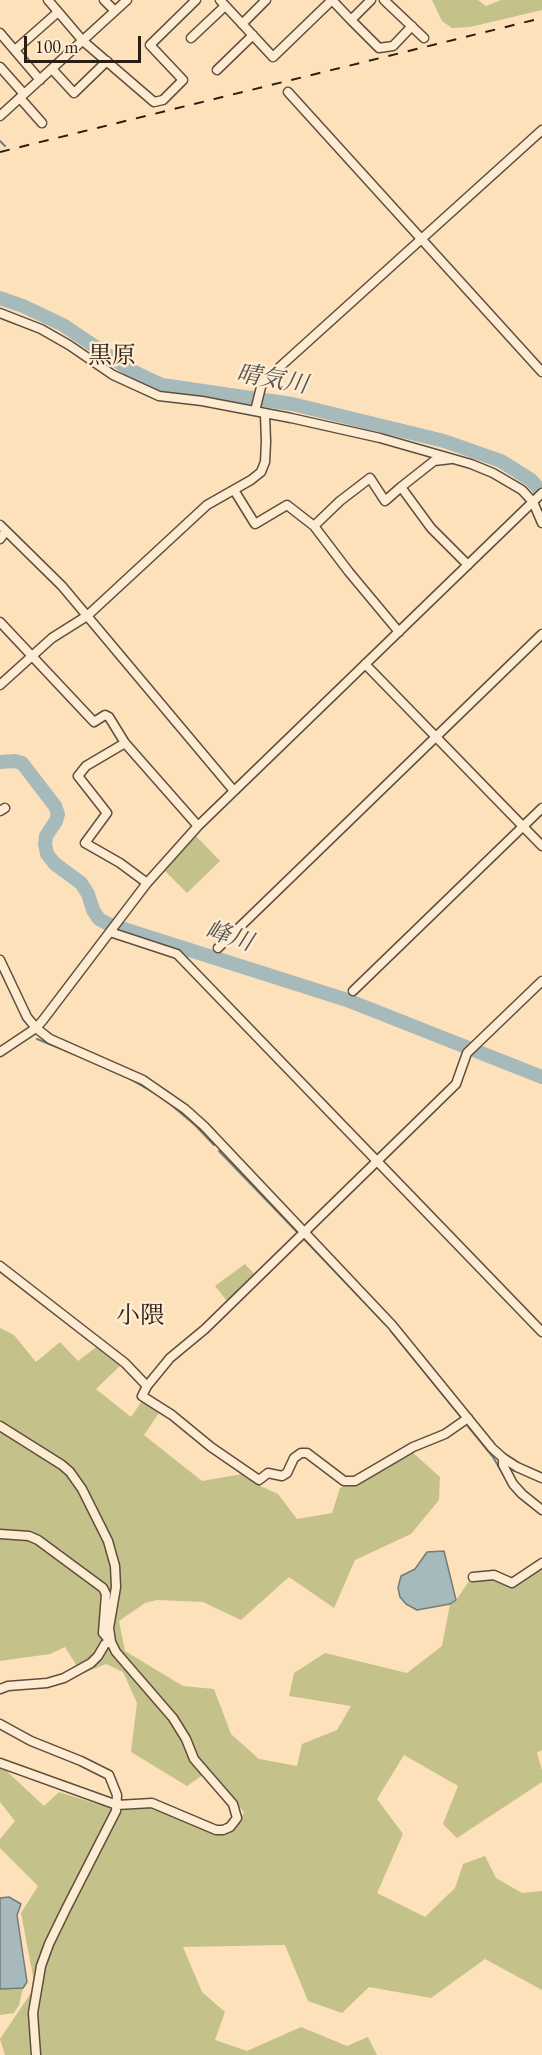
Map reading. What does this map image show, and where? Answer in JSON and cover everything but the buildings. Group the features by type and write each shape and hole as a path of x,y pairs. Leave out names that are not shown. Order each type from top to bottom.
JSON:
{"street":[{"path":"48,0 83,40 154,102 163,99 183,80 150,45 196,0"},
{"path":"104,0 115,11"},
{"path":"0,116 127,0"},
{"path":"242,24 266,0"},
{"path":"191,38 222,3 273,57 332,0 379,48 393,46 412,26"},
{"path":"351,20 371,0"},
{"path":"384,0 424,38"},
{"path":"15,50 58,12"},
{"path":"0,33 40,80"},
{"path":"217,70 253,35"},
{"path":"52,69 74,93 107,61"},
{"path":"0,67 42,123"},
{"path":"288,92 542,372"},
{"path":"256,410 260,387 542,130"},
{"path":"0,313 41,329 113,375 159,396 256,410 265,414 380,438 454,459 493,473 522,490 533,502 542,523"},
{"path":"0,685 52,638 87,616 207,506 261,472 265,462 265,414"},
{"path":"314,526 340,501 370,478 385,501 434,461 454,459"},
{"path":"401,488 431,528 468,565"},
{"path":"234,490 255,524 287,506 314,526 399,632"},
{"path":"0,1052 36,1028 147,883 198,826 542,493"},
{"path":"0,539 3,528 62,586 234,791"},
{"path":"0,622 94,722 105,715 109,717 125,743 198,826"},
{"path":"218,948 542,634"},
{"path":"366,664 542,846"},
{"path":"125,743 86,766 78,776 107,813 85,843 120,862 147,883"},
{"path":"353,991 542,808"},
{"path":"110,932 177,954 542,1332"},
{"path":"0,960 27,1017 36,1028 50,1039 143,1080 185,1108 392,1325 503,1458 542,1478"},
{"path":"468,1418 445,1434 413,1447 355,1481 344,1481 307,1453 301,1453 294,1458 287,1473 282,1476 268,1473 260,1480 211,1447 172,1415 142,1396 147,1386 170,1358 205,1329 456,1083 467,1053 542,981"},
{"path":"0,1266 125,1363 147,1386"},
{"path":"0,1426 62,1465 76,1480 87,1498 108,1541 115,1566 116,1587 109,1628 111,1642"},
{"path":"503,1458 503,1465 513,1484 542,1510"},
{"path":"0,1534 29,1536 38,1540 103,1588 106,1594 103,1633 116,1652 173,1718 198,1765 233,1804 237,1818 230,1827 216,1830 152,1803 117,1805 0,1763"},
{"path":"473,1577 494,1575 512,1583 542,1563"},
{"path":"0,1689 8,1686 47,1683 64,1678 91,1663 105,1644 111,1642"},
{"path":"0,1724 31,1741 109,1775 117,1795 116,1811 49,1944 41,1966 33,2013 36,2055"}],"shaded area":[{"path":"432,0 478,0 486,6 501,0 542,0 542,10 470,27 452,28 442,21"},
{"path":"195,835 220,861 187,893 165,871"},
{"path":"245,1264 258,1278 231,1306 215,1286"},
{"path":"0,1328 14,1335 36,1362 60,1342 78,1361 99,1345 122,1364 96,1389 131,1417 142,1401 161,1410 144,1435 202,1481 242,1474 258,1485 278,1494 297,1519 332,1513 340,1488 372,1475 412,1452 440,1477 439,1500 411,1534 355,1560 334,1608 289,1577 241,1620 203,1602 157,1600 145,1603 119,1621 125,1651 183,1686 214,1689 231,1734 259,1759 297,1766 302,1744 337,1730 351,1706 289,1696 294,1673 325,1653 407,1673 442,1646 450,1604 456,1600 474,1574 516,1583 542,1567 542,1750 537,1753 542,1770 542,1782 457,1838 443,1824 458,1786 404,1755 377,1799 403,1834 377,1893 425,1917 455,1888 463,1864 485,1856 496,1878 522,1893 542,1891 542,1990 485,1959 431,1998 369,1987 342,2013 308,2001 285,1945 183,1947 202,1992 225,2012 215,2040 247,2051 301,2027 347,2046 368,2037 377,2055 5,2055 0,2039 35,1987 21,1913 38,1886 0,1848 0,1839 15,1821 0,1802 0,1765 44,1806 59,1792 113,1809 149,1807 219,1835 236,1828 244,1812 207,1772 187,1786 131,1752 137,1703 123,1672 106,1664 82,1674 65,1647 50,1654 0,1661"},
{"path":"444,1551 456,1600 450,1604 417,1610 406,1604 400,1597 398,1588 401,1576 415,1569 427,1552"},
{"path":"9,1897 21,1904 17,1915 27,1982 23,1988 0,1989 0,1898"},
{"path":"23,1988 19,2005 14,2013 0,2015 0,1989"}],"waterway":[{"path":"0,141 5,146"},
{"name":"晴気川","path":"0,298 63,325 130,370 162,385 292,404 444,441 501,461 531,480 542,492"},
{"name":"峰川","path":"0,762 22,763 55,806 58,814 46,836 47,854 55,864 81,883 99,919 108,924 347,1000 542,1077"},
{"path":"37,1039 81,1057"},
{"path":"125,1076 163,1098 195,1125 214,1145"},
{"path":"219,1151 298,1233"},
{"path":"303,1238 386,1325"},
{"path":"391,1331 461,1417"},
{"path":"467,1425 493,1457 504,1476"},
{"path":"510,1486 529,1505"}],"railway":[{"path":"0,152 542,18"}],"district":[{"name":"黒原","path":"112,356"},
{"name":"小隈","path":"140,1316"}]}
